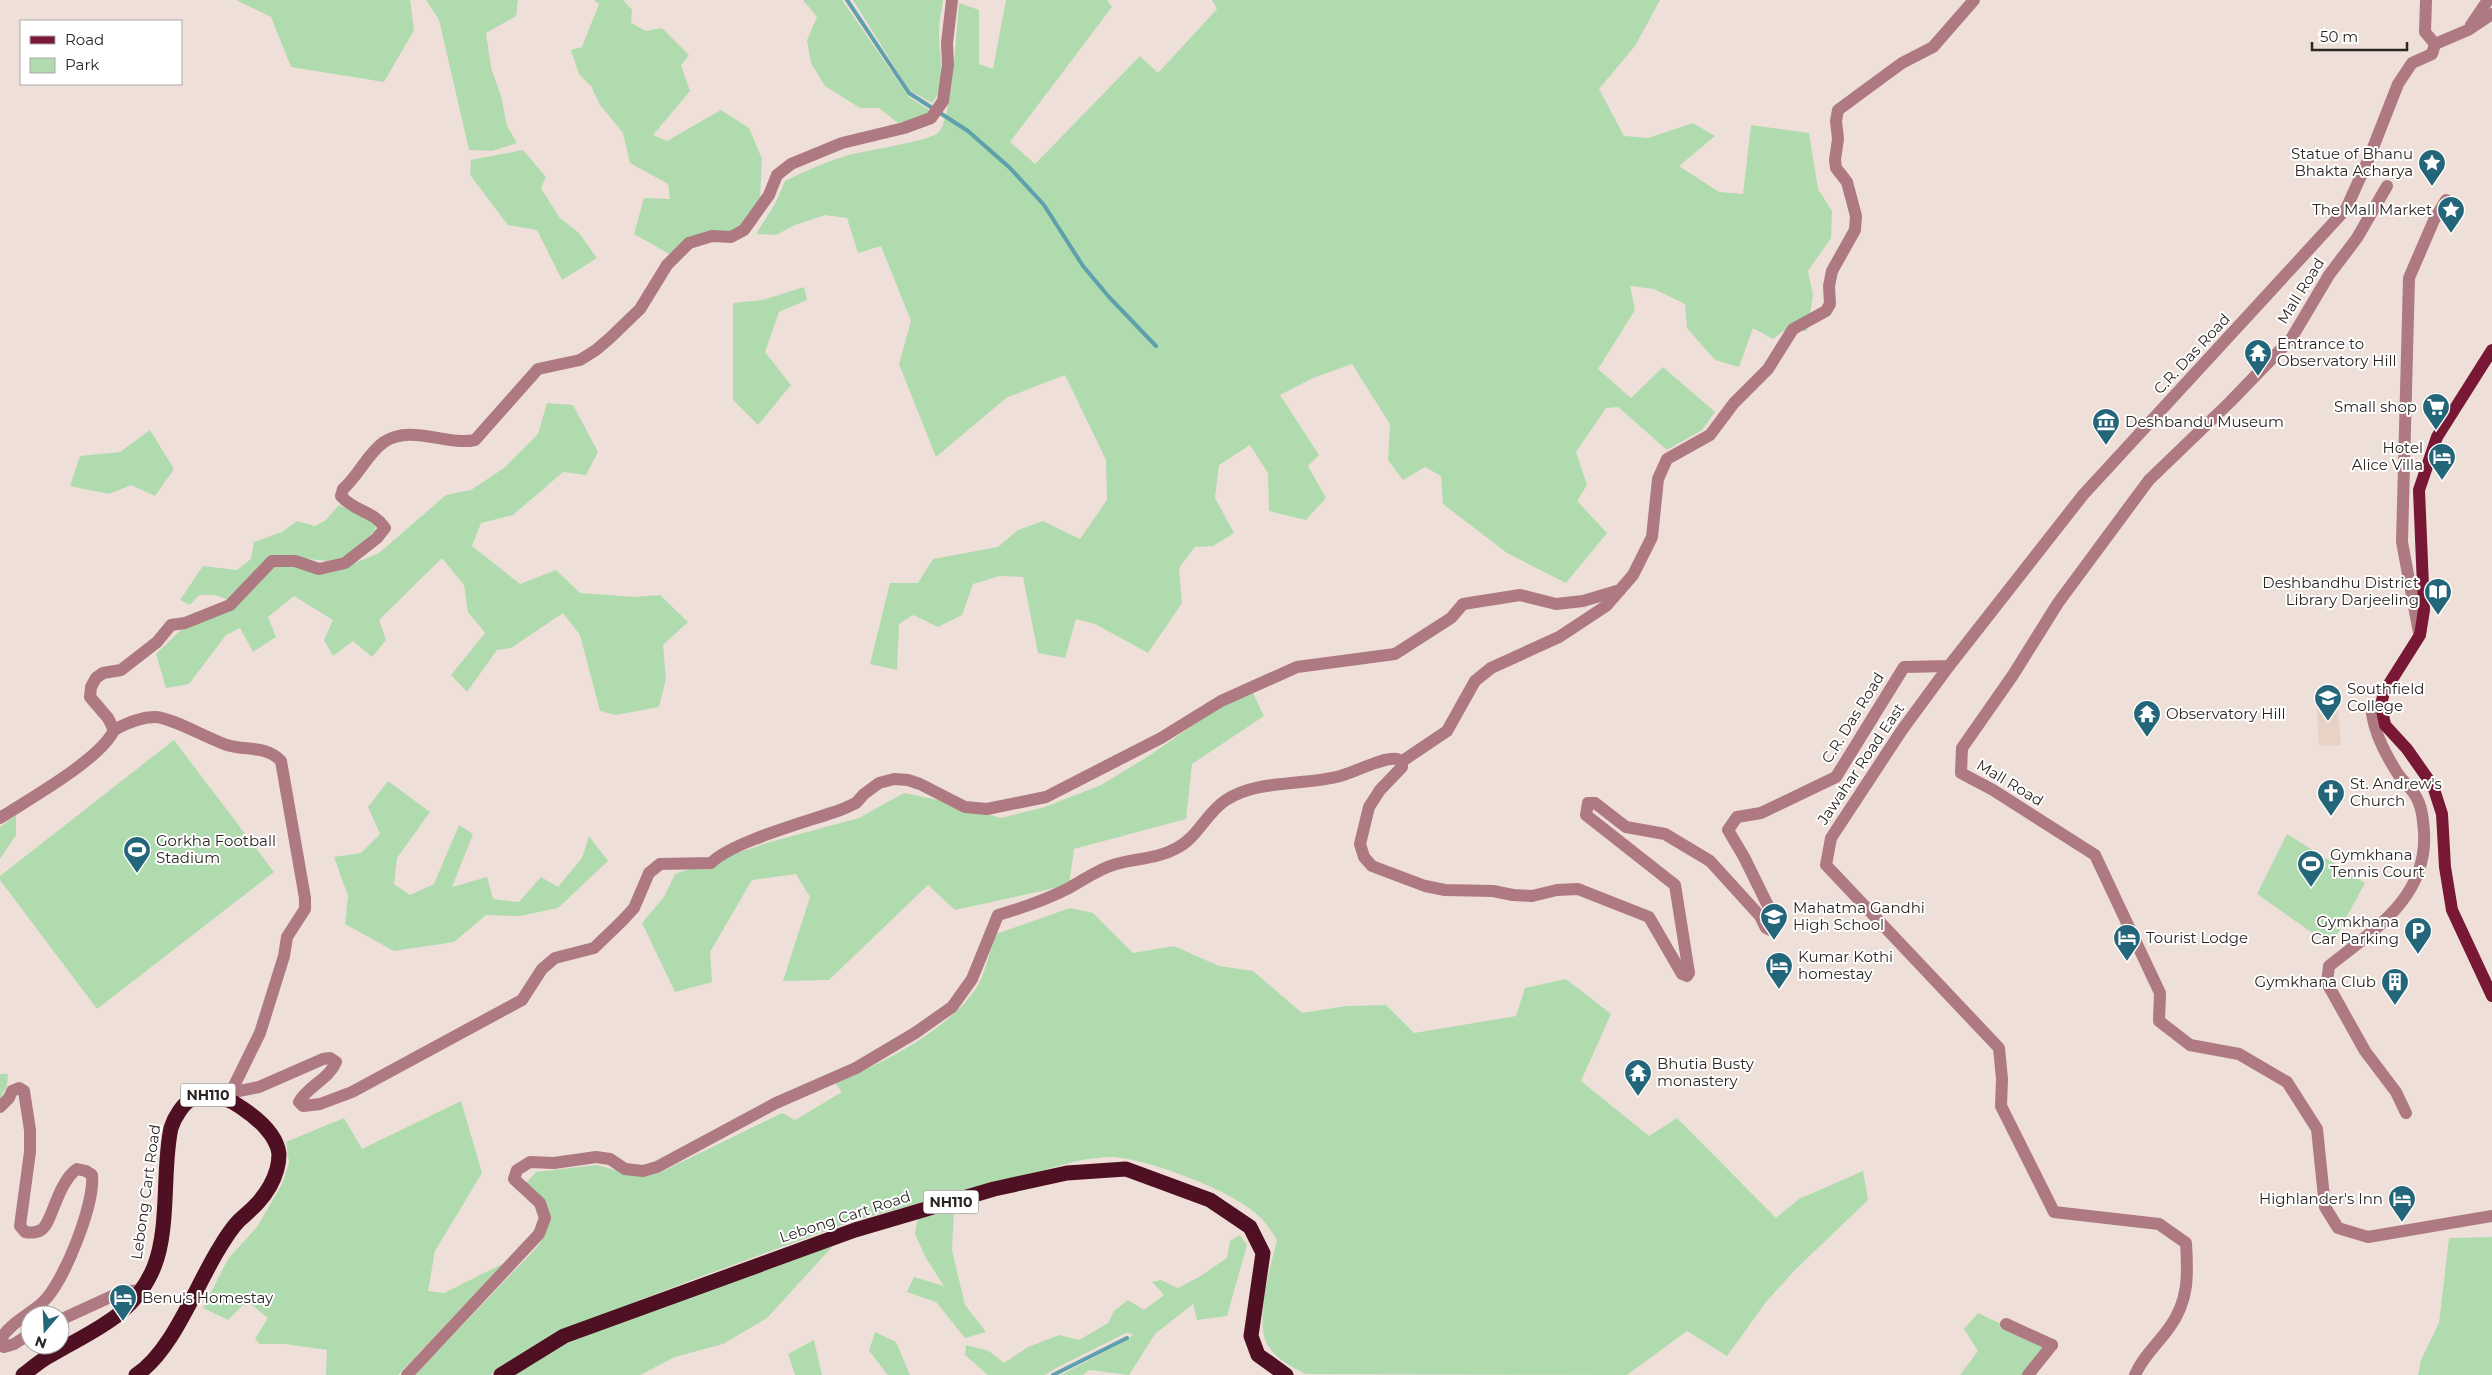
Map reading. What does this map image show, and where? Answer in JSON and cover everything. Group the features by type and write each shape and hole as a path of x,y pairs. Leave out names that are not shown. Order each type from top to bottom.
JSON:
{"highway":[{"name":"Lebong Cart Road","path":"24,1375 50,1355 100,1328 132,1303 142,1290 155,1266 162,1228 171,1127 179,1111 192,1098 225,1094"},
{"name":"NH110","path":"136,1375 162,1349 220,1247 242,1218 254,1209 270,1185 277,1169 279,1152 271,1135 259,1120 225,1094"},
{"name":"Lebong Cart Road","path":"501,1375 564,1336 855,1230 994,1189 1067,1173 1126,1169 1210,1200 1250,1227 1263,1253 1251,1336 1258,1355 1286,1375"}],"main road":[{"path":"2492,350 2436,438 2419,490 2424,610 2420,635 2384,692 2381,705 2385,725 2407,750 2433,786 2442,814 2444,867 2452,910 2492,996"}],"street":[{"path":"114,730 108,718 90,697 91,687 96,678 103,673 121,670 157,642 171,625 185,622 230,605 272,562 295,561 319,569 345,563 377,538 385,528 378,518 348,504 341,496 344,489 384,443 400,434 464,442 476,440 538,369 580,360 610,338 640,309 667,265 689,243 712,236 731,237 744,230 769,196 776,175 792,164 842,143 904,128 931,118 943,101 948,65 947,43 952,0"},
{"path":"407,1375 539,1234 545,1218 540,1203 514,1179 517,1170 530,1162 554,1163 596,1157 610,1159 625,1169 643,1172 776,1103 856,1068 952,1008 972,979 998,915 1023,908 1059,893 1094,873 1116,864 1152,858 1178,848 1193,836 1223,802 1239,792 1266,786 1338,777 1390,758 1401,762 1447,731 1475,681 1491,668 1558,637 1606,606 1633,575 1652,537 1658,479 1667,459 1710,435 1734,403 1768,369 1794,329 1826,311 1830,304 1829,286 1832,271 1854,230 1856,216 1847,182 1836,168 1834,160 1838,139 1836,121 1838,110 1902,63 1933,46 1974,0"},
{"path":"2426,0 2425,32 2435,44 2468,30 2492,14"},
{"path":"2468,30 2488,0"},
{"name":"C.R. Das Road","path":"1401,762 1402,768 1380,790 1369,807 1360,844 1364,857 1372,866 1425,886 1446,890 1493,890 1513,895 1532,896 1556,890 1578,889 1649,917 1682,974 1687,976 1689,972 1675,885 1586,815 1588,804 1595,803 1626,827 1665,834 1710,861 1760,916 1766,928 1770,930 1775,925 1774,920 1744,857 1728,830 1737,817 1761,813 1836,777 1904,667 1948,666 2083,495 2346,209 2369,158 2398,84 2412,63 2432,54 2435,44"},
{"name":"Mall Road","path":"2386,186 2357,238 2329,275 2291,338 2230,402 2149,480 2058,603 2013,675 1962,748 1961,773 1993,790 2095,855 2160,993 2159,1021 2190,1045 2239,1054 2287,1082 2317,1129 2325,1207 2338,1228 2368,1237 2492,1216"},
{"path":"2420,635 2402,542 2409,278 2434,220 2446,200"},
{"path":"225,1094 259,1087 323,1059 330,1058 336,1062 333,1069 303,1096 300,1102 303,1106 320,1104 352,1092 522,1000 542,969 555,958 594,948 634,908 649,874 660,864 711,863 720,854 753,840 856,803 864,794 879,783 894,779 908,780 964,807 987,809 1046,797 1161,738 1221,701 1297,667 1395,654 1451,618 1463,604 1520,595 1556,604 1583,601 1620,590"},
{"name":"Jawahar Road East","path":"1948,666 1902,730 1830,838 1826,865 1998,1048 2002,1078 2001,1106 2054,1212 2159,1224 2186,1243 2186,1295 2170,1327 2140,1362 2135,1375"},
{"path":"2381,705 2376,707 2372,714 2374,725 2398,773 2415,796 2422,813 2424,844 2417,878 2402,900 2376,931 2329,966 2327,983 2366,1051 2396,1092 2406,1113"},
{"path":"0,818 85,760 103,746 114,730 155,717 171,721 197,734 233,747 261,749 274,753 281,761 305,898 304,909 287,937 284,956 260,1033 225,1094"},
{"path":"0,1107 9,1098 12,1091 19,1088 24,1091 30,1130 20,1226 25,1232 34,1233 42,1230 46,1225 54,1202 70,1174 78,1169 86,1171 92,1176 93,1184 86,1216 78,1240 54,1288 44,1302 4,1332 0,1343 4,1347 20,1340"},
{"path":"70,1315 121,1292 142,1290"},
{"path":"2006,1324 2052,1345"},
{"path":"2028,1375 2052,1345"},
{"path":"2038,1375 2052,1345"}],"shaded area":[{"name":"Southfield College","path":"2337,699 2341,745 2319,746 2316,700"}],"green space":[{"path":"236,0 410,0 414,30 384,82 291,67 271,17"},
{"path":"426,0 518,0 516,16 486,33 491,68 501,96 507,126 517,143 492,151 469,150 439,20"},
{"path":"594,0 623,0 632,10 631,23 646,31 662,28 689,55 681,65 690,91 653,135 667,141 721,110 749,128 762,159 760,200 738,230 673,256 634,234 644,198 670,199 668,184 630,163 623,133 600,105 591,86 579,74 571,50 582,47 599,4"},
{"path":"803,0 842,0 909,97 929,110 925,117 898,123 879,108 860,108 825,86 811,63 807,40 817,17"},
{"path":"853,0 943,0 939,23 941,78 937,95 932,103 909,90"},
{"path":"1006,0 1107,0 1112,7 1010,142 1035,164 1140,56 1158,73 1217,9 1212,0 1660,0 1635,46 1599,89 1624,136 1648,138 1693,123 1715,136 1679,166 1719,192 1743,194 1751,125 1809,133 1818,189 1832,211 1831,238 1808,271 1813,295 1807,331 1783,331 1773,339 1753,328 1739,367 1715,360 1687,328 1685,304 1654,289 1630,286 1635,310 1598,369 1631,398 1663,367 1715,412 1702,430 1667,450 1618,407 1606,408 1576,452 1587,485 1577,501 1607,533 1566,583 1507,553 1443,504 1441,476 1425,467 1403,480 1388,460 1390,424 1352,364 1313,378 1280,395 1319,455 1308,466 1326,498 1306,520 1269,511 1268,473 1250,445 1219,465 1215,498 1234,533 1213,546 1195,547 1179,568 1182,603 1148,653 1095,624 1076,619 1065,658 1038,653 1023,577 1000,576 973,584 962,615 938,627 913,615 899,624 897,670 870,664 890,583 918,583 933,559 998,547 1018,530 1043,521 1080,539 1107,500 1106,460 1065,375 1006,398 936,457 899,364 911,321 881,246 858,253 847,218 825,215 795,225 776,235 756,234 775,204 785,181 841,157 922,140 938,133 943,125 950,93 959,3 979,10 979,64 993,69"},
{"path":"523,150 546,177 541,188 559,217 579,233 597,258 562,280 537,230 508,225 470,175 471,160"},
{"path":"804,287 807,300 779,312 765,352 791,385 758,425 733,400 733,303 763,300"},
{"path":"547,403 573,405 598,452 586,475 563,472 513,515 481,523 472,546 520,584 556,570 580,593 634,597 660,595 688,622 663,645 666,679 659,707 616,715 600,711 580,635 563,613 511,648 497,650 467,692 451,675 485,633 468,612 464,585 442,558 379,620 386,640 372,657 353,641 333,656 324,640 333,620 294,596 268,617 276,637 253,652 240,628 226,635 189,684 166,688 156,654 183,628 213,615 274,565 350,565 379,553 446,495 471,490 504,468 538,434"},
{"path":"150,430 174,469 155,496 131,485 109,494 70,486 80,456 120,452"},
{"path":"339,505 376,523 375,531 345,557 327,561 290,557 267,559 228,600 215,595 199,595 190,605 180,600 203,566 237,570 251,559 254,542 282,532 297,521 315,526 326,520"},
{"path":"1252,691 1264,716 1192,764 1186,819 1074,849 1069,885 955,910 928,885 829,980 783,981 810,897 796,874 752,880 710,952 712,982 675,992 642,923 664,897 675,874 770,842 859,818 904,793 943,801 1001,818 1045,807 1101,785 1147,757 1224,704"},
{"name":"Gorkha Football Stadium","path":"174,740 274,872 97,1009 0,880 0,876"},
{"path":"388,781 430,812 397,858 394,884 410,895 434,884 459,825 473,834 452,887 487,877 493,899 519,902 541,877 558,887 582,858 589,836 608,861 558,908 520,916 486,915 454,942 394,951 345,924 348,896 334,857 361,853 380,834 368,807"},
{"path":"16,815 16,835 0,859 0,827"},
{"name":"Gymkhana Tennis Court","path":"2287,834 2365,883 2331,946 2257,894"},
{"path":"1070,908 1093,913 1133,953 1174,946 1219,966 1253,971 1302,1013 1347,1006 1386,1005 1414,1033 1516,1016 1525,988 1566,979 1611,1014 1581,1081 1649,1136 1677,1118 1776,1218 1799,1199 1863,1171 1868,1200 1795,1270 1766,1302 1727,1356 1687,1331 1627,1375 1306,1374 1277,1356 1269,1347 1265,1337 1263,1310 1277,1240 1263,1220 1232,1197 1212,1187 1168,1170 1128,1159 1112,1157 1081,1160 853,1221 689,1281 558,1332 490,1375 415,1375 538,1246 544,1236 548,1227 549,1212 542,1197 526,1183 536,1172 596,1165 642,1177 659,1173 782,1113 795,1120 842,1092 834,1082 893,1056 914,1044 952,1016 967,1001 978,985 996,934"},
{"path":"0,1074 8,1074 7,1086 0,1099"},
{"path":"461,1101 482,1173 435,1251 428,1291 444,1293 504,1263 398,1375 326,1375 327,1350 284,1344 260,1344 255,1339 268,1318 247,1301 228,1320 203,1308 228,1259 257,1227 282,1184 289,1163 286,1142 344,1118 362,1149"},
{"path":"954,1211 952,1250 965,1305 986,1332 965,1338 936,1302 907,1292 914,1277 944,1286 926,1258 915,1234 918,1218"},
{"path":"1240,1235 1247,1245 1227,1316 1197,1320 1193,1304 1155,1334 1129,1375 1089,1370 1083,1375 1061,1375 1129,1339 1133,1334 1126,1333 1045,1375 988,1375 965,1355 966,1345 989,1351 1004,1363 1028,1347 1059,1335 1079,1340 1108,1323 1114,1311 1128,1300 1144,1310 1164,1295 1152,1282 1161,1280 1178,1288 1199,1277 1227,1258 1230,1241"},
{"path":"2492,1237 2492,1375 2418,1375 2421,1360 2439,1323 2449,1238"},
{"path":"833,1246 767,1318 723,1344 675,1357 640,1375 513,1375 567,1340"},
{"path":"1978,1313 2045,1345 2023,1375 1960,1375 1978,1351 1964,1329"},
{"path":"875,1332 896,1342 910,1375 888,1375 869,1351"},
{"path":"814,1340 822,1375 795,1375 788,1354"}],"waterway":[{"path":"847,0 909,93 968,131 1010,168 1044,205 1083,266 1109,297 1156,346"},
{"path":"1053,1375 1127,1338"}],"place":[{"name":"Statue of Bhanu Bhakta Acharya","path":"2432,187"},
{"name":"The Mall Market","path":"2451,234"},
{"name":"Entrance to Observatory Hill","path":"2258,377"},
{"name":"Small shop","path":"2436,431"},
{"name":"Deshbandu Museum","path":"2106,446"},
{"name":"Hotel Alice Villa","path":"2442,481"},
{"name":"Deshbandhu District Library Darjeeling","path":"2438,616"},
{"name":"Southfield College","path":"2328,722"},
{"name":"Observatory Hill","path":"2147,738"},
{"name":"St. Andrew's Church","path":"2331,817"},
{"name":"Gorkha Football Stadium","path":"137,874"},
{"name":"Gymkhana Tennis Court","path":"2311,888"},
{"name":"Mahatma Gandhi High School","path":"1774,941"},
{"name":"Gymkhana Car Parking","path":"2418,955"},
{"name":"Tourist Lodge","path":"2127,962"},
{"name":"Kumar Kothi homestay","path":"1779,990"},
{"name":"Gymkhana Club","path":"2395,1006"},
{"name":"Bhutia Busty monastery","path":"1638,1097"},
{"name":"Highlander's Inn","path":"2402,1223"},
{"name":"Benu's Homestay","path":"123,1322"}]}
